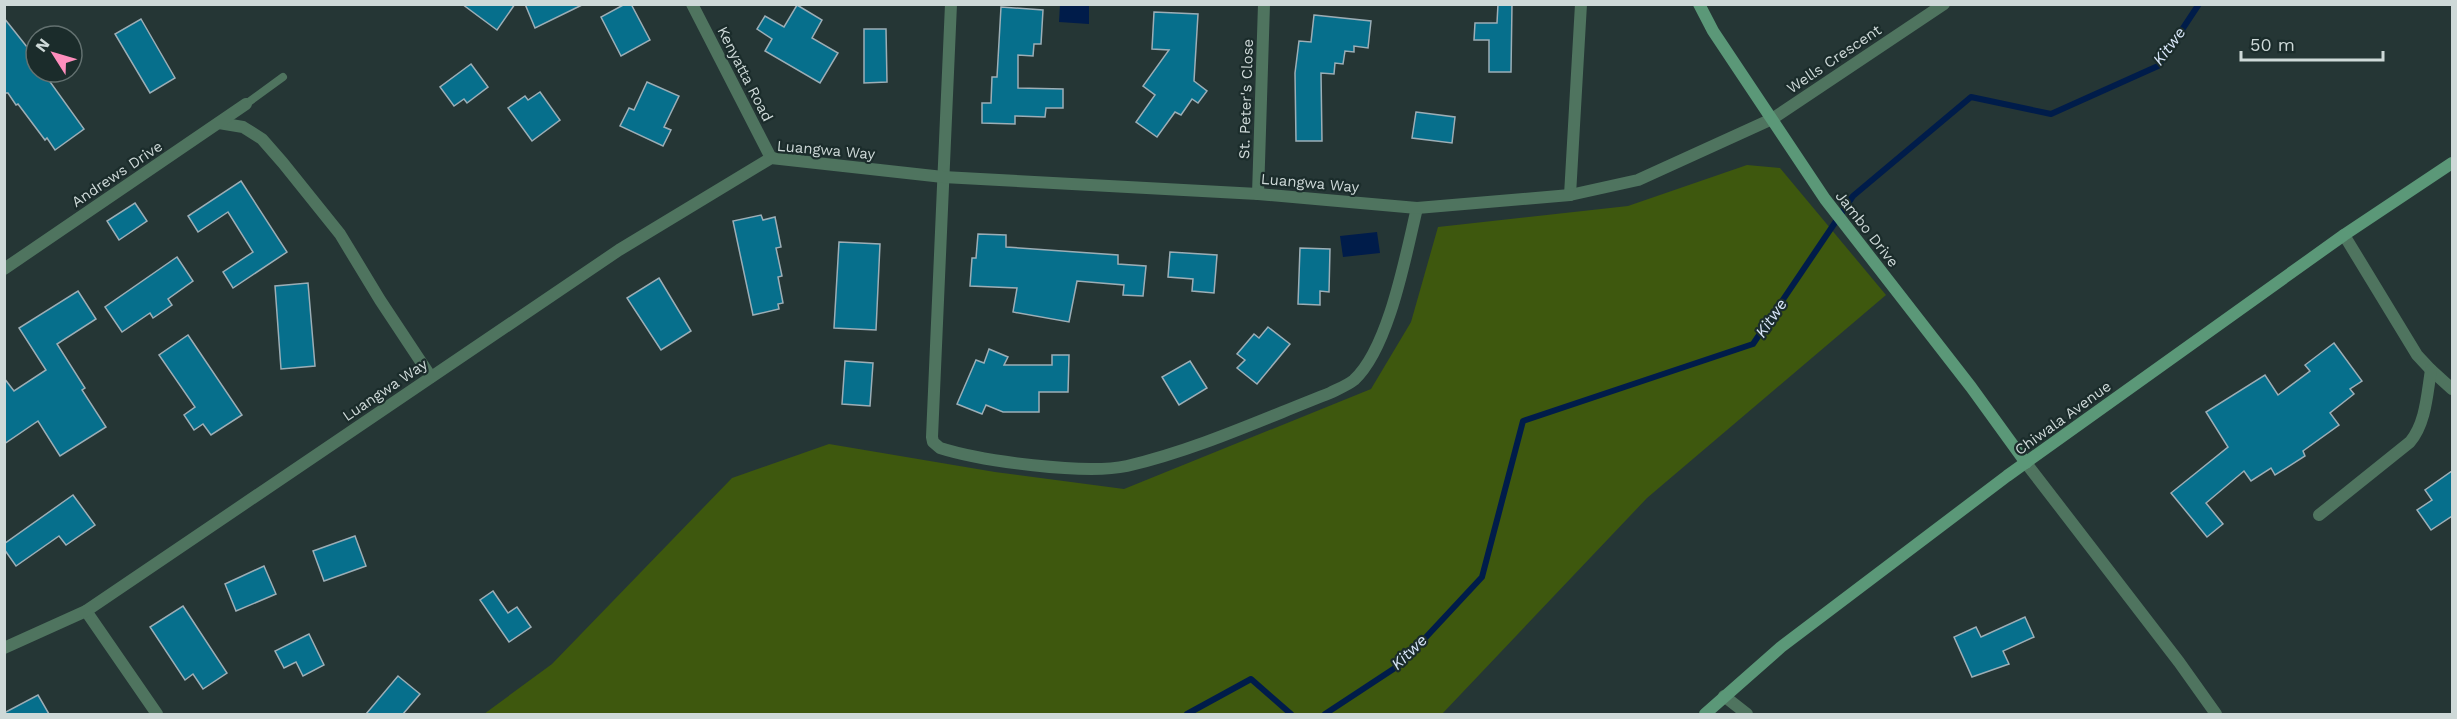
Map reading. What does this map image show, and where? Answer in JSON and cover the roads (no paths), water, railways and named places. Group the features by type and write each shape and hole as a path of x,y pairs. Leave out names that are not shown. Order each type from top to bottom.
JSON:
{"main road":[{"name":"Jambo Drive","path":"1699,4 1713,31 1825,199 1971,387 2026,463"},
{"name":"Chiwala Avenue","path":"1705,714 1781,647 2026,463 2344,235 2452,163"}],"street":[{"name":"Kenyatta Road","path":"692,4 771,158"},
{"path":"951,4 932,436 933,442 946,450 1008,461 1062,467 1096,469 1124,466 1173,453 1330,393 1353,381 1368,364 1377,347 1402,269 1417,208"},
{"name":"St. Peter's Close","path":"1258,194 1264,4"},
{"path":"1570,195 1581,4"},
{"name":"Wells Crescent","path":"1772,119 1944,4"},
{"name":"Andrews Drive","path":"4,269 246,104"},
{"name":"Luangwa Way","path":"4,648 86,611 619,250 771,158 943,177 1258,194 1417,208 1570,195 1638,180 1772,119"},
{"path":"219,123 243,128 262,139 283,163 340,234 431,377"},
{"path":"2344,235 2417,354 2452,389"},
{"path":"2319,515 2417,435 2431,370"},
{"path":"2026,463 2179,662 2216,714"},
{"path":"86,611 157,714"},
{"path":"1724,696 1747,714"}],"lane":[{"path":"246,104 283,77"}],"water":[{"path":"1060,5 1089,5 1089,24 1059,22"},
{"path":"1377,232 1380,253 1343,257 1340,236"}],"waterway":[{"name":"Kitwe","path":"1325,714 1401,664 1482,577 1523,421 1753,344 1853,196 1971,97 2051,114 2158,66 2199,4"},
{"name":"Kitwe","path":"1187,714 1251,679 1291,714"}]}
